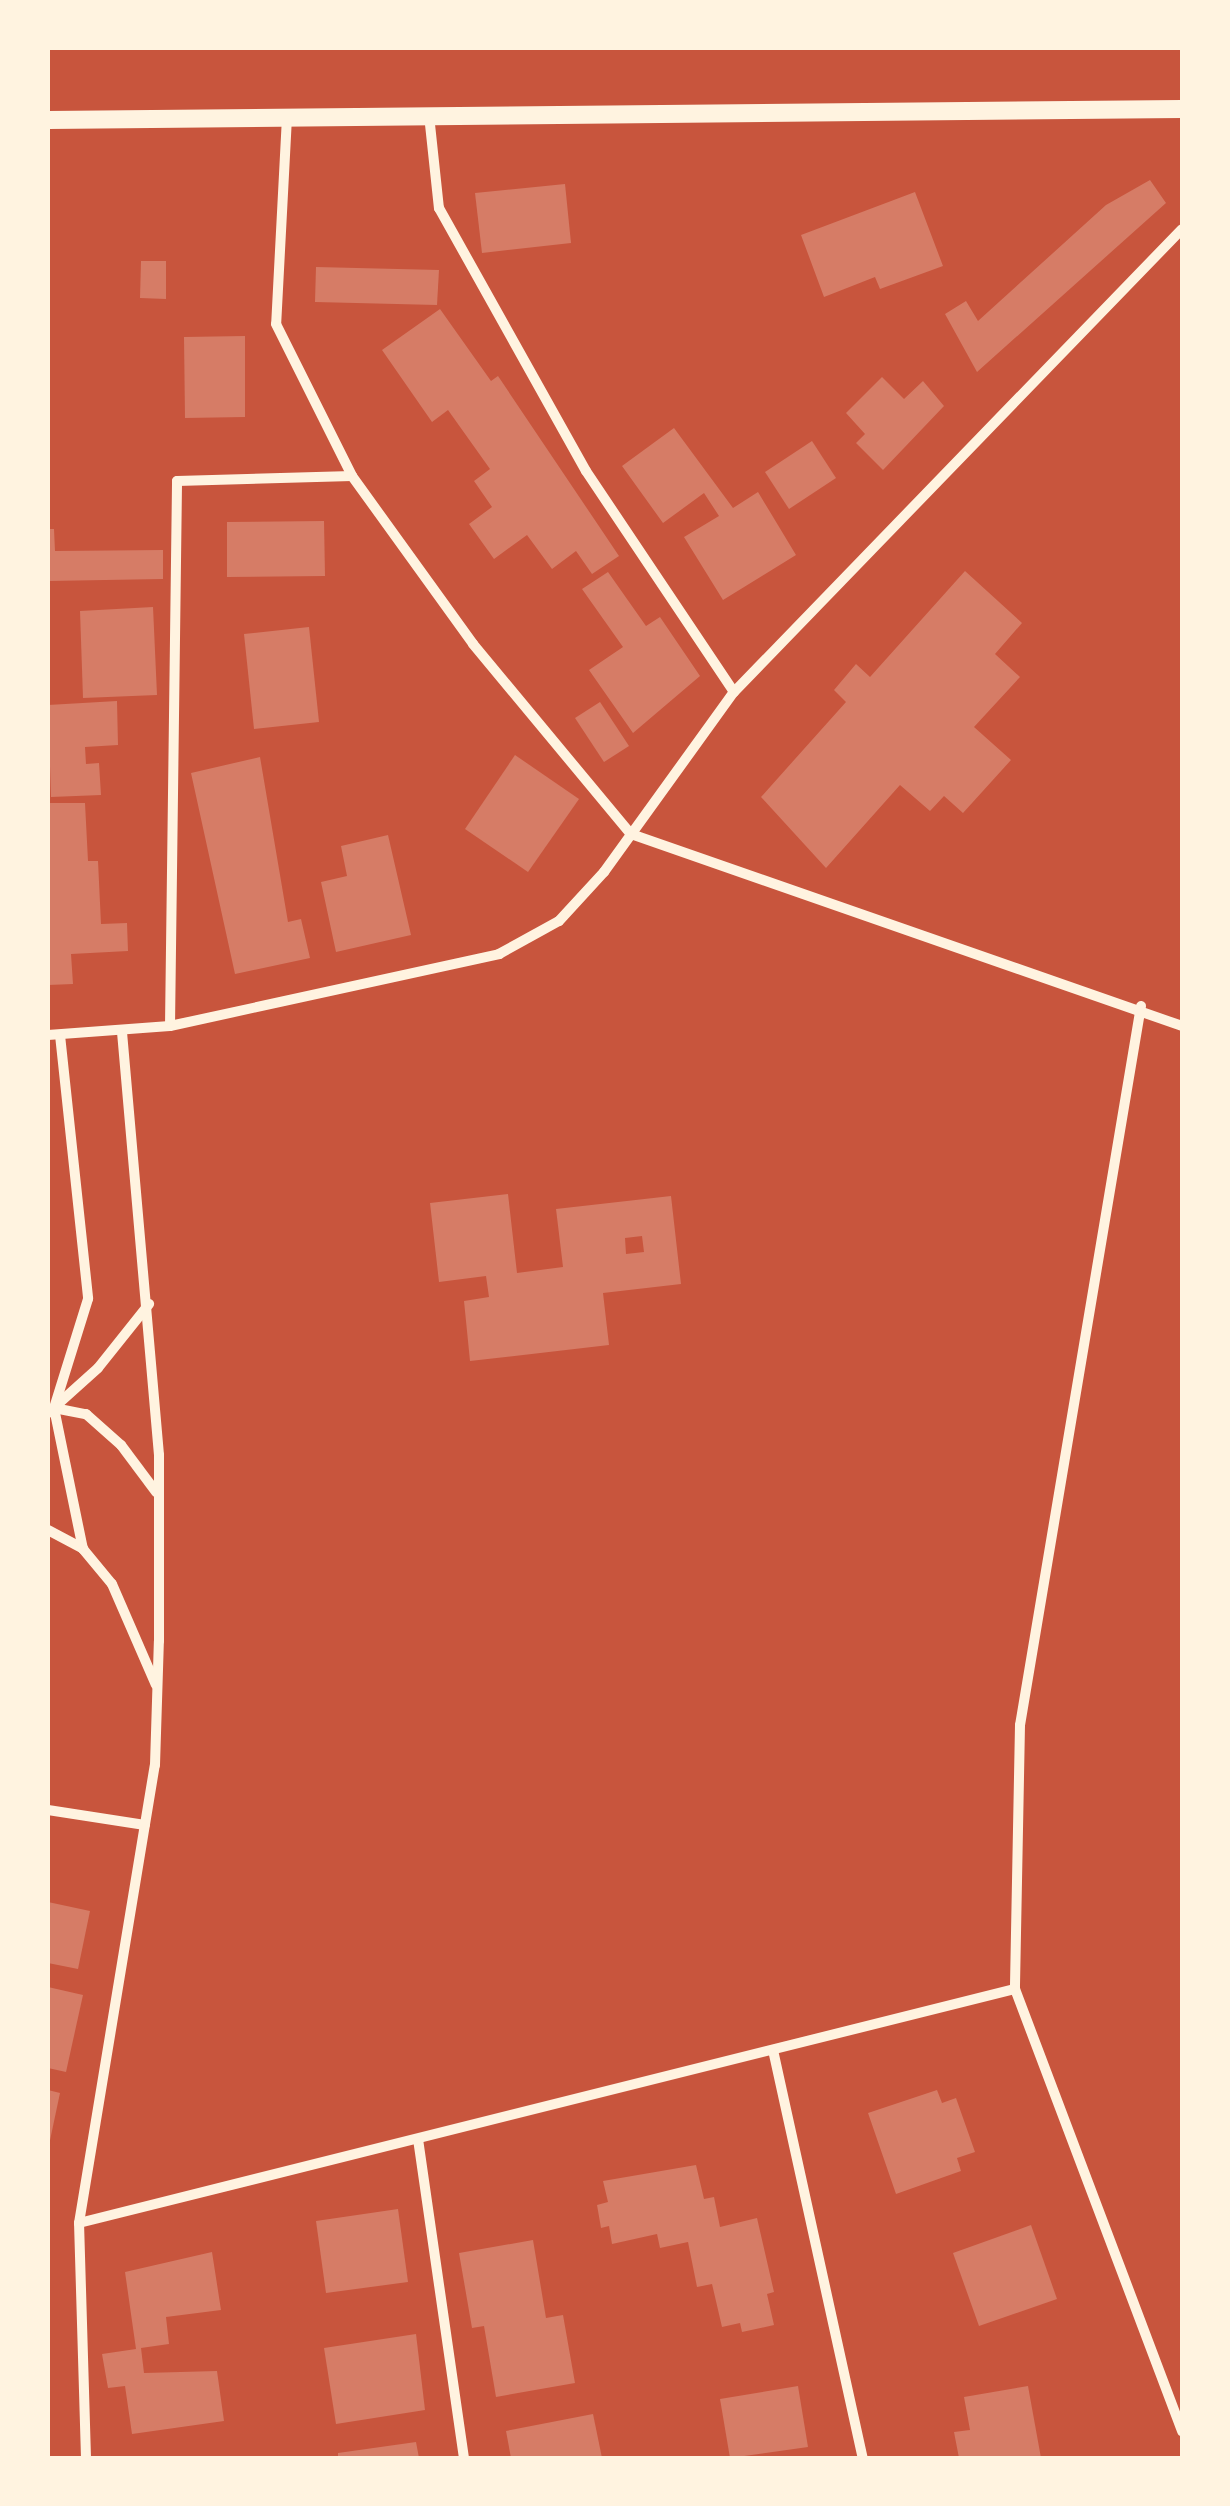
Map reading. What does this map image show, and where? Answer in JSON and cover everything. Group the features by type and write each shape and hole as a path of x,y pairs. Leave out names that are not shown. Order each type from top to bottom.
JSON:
{"street":[{"path":"48,120 1182,108"},
{"path":"429,115 439,208 586,471 734,692"},
{"path":"287,117 276,324 352,476 473,644 632,834 1141,1006 1182,1026"},
{"path":"82,1550 51,1411 88,1298 54,1035 170,1026 499,954 560,921 632,834 734,692 1182,229"},
{"path":"170,1026 176,480 352,476"},
{"path":"1141,1006 1020,1726 1016,1990 1182,2432"},
{"path":"86,2458 79,2223 145,1825 158,1690 150,1304 122,1032"},
{"path":"51,1411 98,1368 150,1304"},
{"path":"51,1411 86,1414 120,1445 156,1493"},
{"path":"48,1530 82,1550 112,1584 158,1690"},
{"path":"48,1810 145,1825"},
{"path":"79,2223 1016,1990"},
{"path":"773,2050 863,2458"},
{"path":"418,2138 464,2458"}],"building":[{"path":"1150,180 1166,203 977,372 945,314 966,301 978,321 1106,205"},
{"path":"565,184 571,243 482,253 475,193"},
{"path":"915,192 943,266 880,289 875,277 824,297 801,235"},
{"path":"141,261 166,261 166,299 140,298"},
{"path":"316,267 439,270 437,305 315,302"},
{"path":"440,309 491,381 498,376 619,556 592,574 576,551 552,569 527,535 494,559 469,524 492,507 474,481 490,469 448,410 432,422 382,350"},
{"path":"245,336 245,417 185,418 184,337"},
{"path":"882,377 904,399 923,381 944,406 883,470 856,443 865,434 846,413"},
{"path":"674,428 733,508 758,492 796,555 723,600 684,537 719,516 704,493 663,523 622,466"},
{"path":"812,441 836,478 789,509 765,472"},
{"path":"324,521 325,576 227,577 227,522"},
{"path":"48,529 54,529 55,551 163,550 163,579 48,581"},
{"path":"965,571 1022,623 995,654 1020,677 974,727 1011,760 963,813 944,796 930,811 900,785 826,868 761,797 846,702 834,690 856,664 870,677"},
{"path":"608,572 646,626 660,617 700,676 633,733 589,670 623,647 582,589"},
{"path":"153,607 157,695 83,698 80,611"},
{"path":"309,627 319,722 254,729 244,634"},
{"path":"117,701 118,745 85,747 86,764 99,763 101,795 51,797 48,705"},
{"path":"600,702 629,746 604,762 575,718"},
{"path":"515,755 579,799 528,872 465,829"},
{"path":"260,757 288,922 301,919 310,958 235,974 191,773"},
{"path":"48,803 85,803 88,861 98,861 101,924 127,923 128,951 71,954 73,984 48,985"},
{"path":"388,835 411,935 336,952 321,882 347,876 341,846"},
{"path":"508,1194 517,1273 563,1267 556,1209 671,1196 681,1284 603,1293 609,1345 470,1361 464,1301 489,1297 486,1276 439,1282 430,1203","holes":["642,1236 644,1252 626,1254 625,1238"]},
{"path":"48,1902 90,1911 78,1969 48,1963"},
{"path":"48,1987 83,1995 66,2072 48,2068"},
{"path":"48,2090 60,2093 49,2145 48,2145"},
{"path":"937,2090 942,2103 956,2098 975,2152 957,2158 961,2171 896,2194 868,2113"},
{"path":"696,2165 704,2199 714,2197 720,2227 757,2218 774,2292 767,2294 774,2325 742,2332 740,2323 722,2327 712,2284 697,2287 688,2242 660,2248 657,2234 612,2244 609,2226 601,2228 597,2205 608,2202 603,2181"},
{"path":"398,2209 408,2282 326,2293 316,2221"},
{"path":"1031,2225 1057,2299 979,2326 953,2253"},
{"path":"533,2240 546,2318 563,2315 575,2383 496,2397 484,2326 472,2328 459,2253"},
{"path":"212,2252 221,2310 166,2317 169,2344 141,2348 144,2373 217,2371 224,2421 132,2434 125,2386 108,2388 102,2354 136,2349 125,2272"},
{"path":"416,2334 425,2410 336,2424 324,2348"},
{"path":"798,2386 808,2447 730,2458 720,2399"},
{"path":"1028,2386 1041,2458 959,2458 954,2432 970,2430 964,2397"},
{"path":"593,2414 602,2458 511,2458 506,2431"},
{"path":"416,2442 419,2458 338,2458 338,2453"}]}
